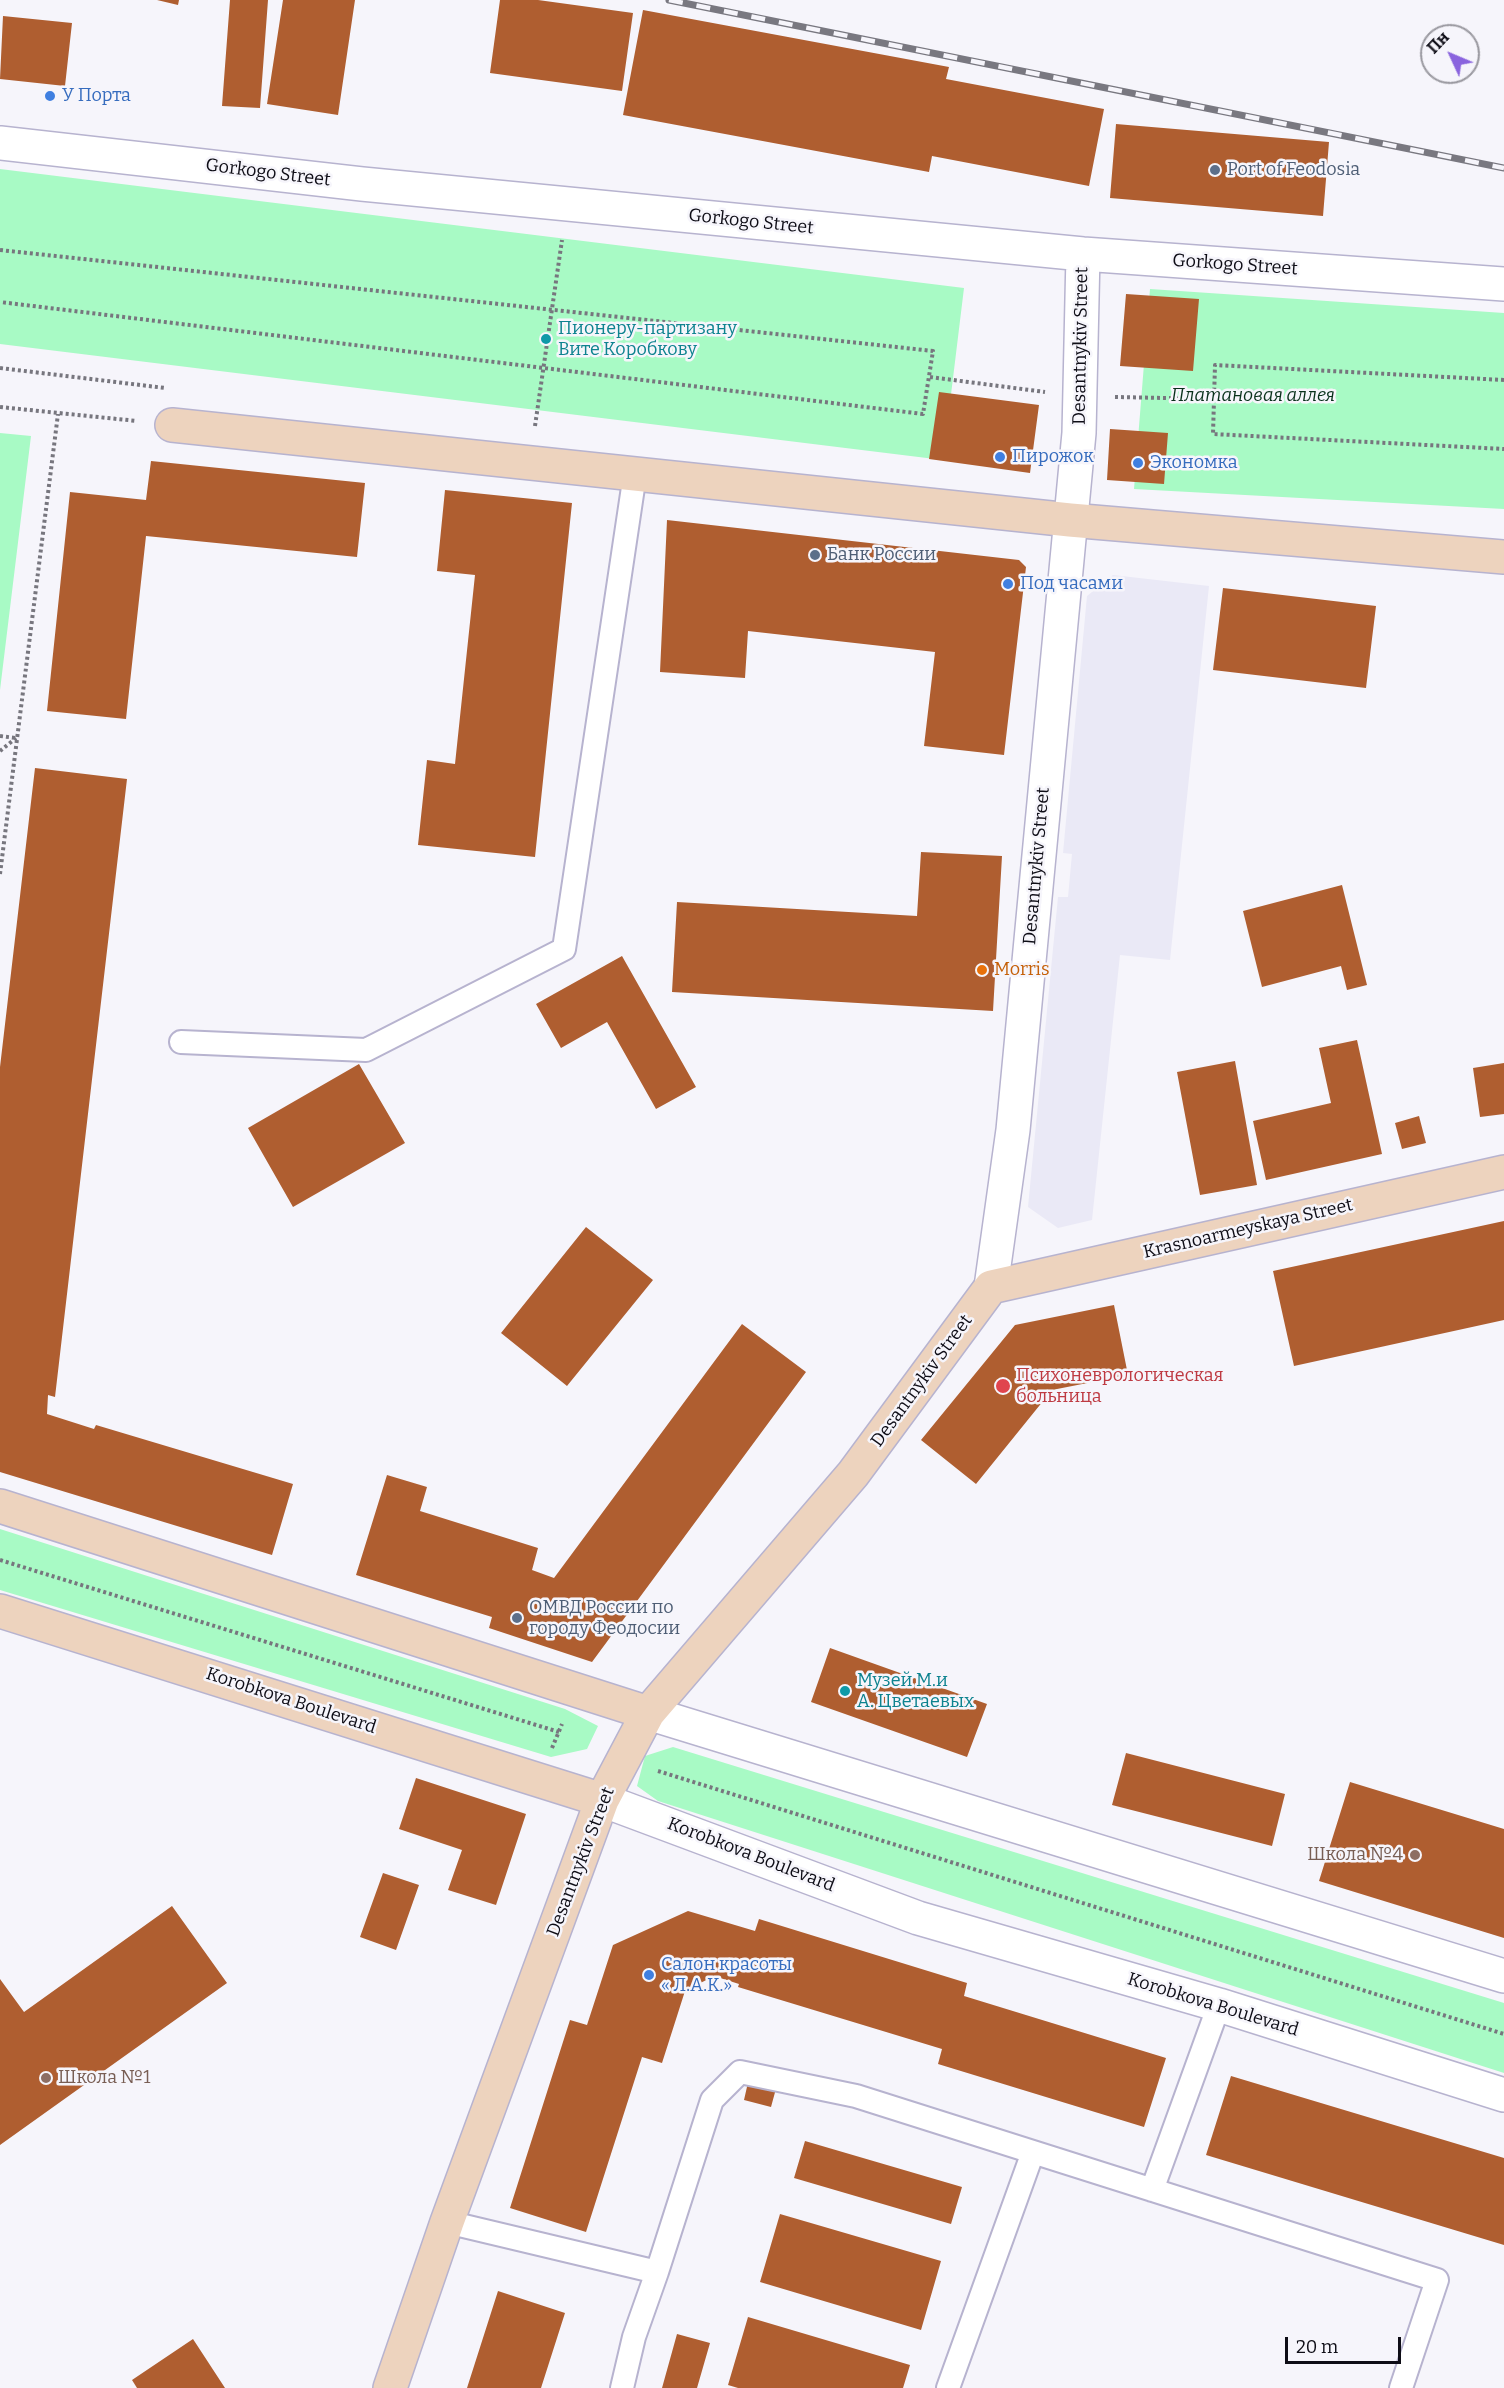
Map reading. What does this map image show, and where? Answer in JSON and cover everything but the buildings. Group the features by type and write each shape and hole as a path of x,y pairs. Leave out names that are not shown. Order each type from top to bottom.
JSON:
{"main road":[{"path":"172,425 1070,520 1504,558"},
{"name":"Krasnoarmeyskaya Street","path":"991,1287 1504,1172"},
{"name":"Desantnykiv Street","path":"390,2388 447,2222 602,1800 648,1713 853,1474 991,1287"},
{"path":"0,1506 648,1713"},
{"name":"Korobkova Boulevard","path":"0,1611 602,1800"}],"street":[{"name":"Gorkogo Street","path":"0,143 373,185 1083,254 1504,284"},
{"name":"Desantnykiv Street","path":"991,1287 1012,1130 1070,520 1080,397 1083,254"},
{"path":"648,1713 1504,1976"},
{"name":"Korobkova Boulevard","path":"602,1800 918,1918 1219,2005 1504,2095"}],"lane":[{"path":"181,1042 366,1050 564,949 635,474"},
{"path":"1152,2190 1219,2005"},
{"path":"622,2388 634,2337 712,2100 740,2072 856,2096 1437,2280 1401,2388"},
{"path":"948,2388 1033,2152"},
{"path":"447,2222 657,2272"}],"path":[{"path":"0,250 933,351 923,414 0,302"},
{"path":"537,402 560,252"},
{"path":"1504,380 1215,364 1213,434 1504,449"},
{"path":"930,377 1080,397"},
{"path":"1128,397 1214,399"},
{"path":"0,407 172,425"},
{"path":"0,873 58,414"},
{"path":"0,736 17,738"},
{"path":"0,751 17,738"},
{"path":"0,1560 559,1732"},
{"path":"538,1779 577,1691"},
{"path":"658,1771 1504,2034"}],"shaded area":[{"path":"1113,575 1209,586 1170,960 1120,955 1092,1220 1058,1228 1028,1207 1058,897 1068,897 1072,854 1063,853 1087,596"}],"green space":[{"path":"0,169 964,288 943,460 0,344"},
{"name":"Платановая аллея","path":"1150,289 1504,313 1504,509 1134,489"},
{"path":"0,433 31,436 0,690"},
{"path":"0,1529 565,1709 598,1726 587,1749 551,1757 0,1590"},
{"path":"673,1747 1504,2003 1504,2073 658,1801 637,1786 645,1756"}],"railway":[{"path":"669,0 1504,168"}],"place":[{"name":"У Порта","path":"50,96"},
{"name":"Port of Feodosia","path":"1215,170"},
{"name":"Пионеру-партизану Вите Коробкову","path":"546,339"},
{"name":"Пирожок","path":"1000,457"},
{"name":"Экономка","path":"1138,463"},
{"name":"Банк России","path":"815,555"},
{"name":"Под часами","path":"1008,584"},
{"name":"Morris","path":"982,970"},
{"name":"Психоневрологическая больница","path":"1003,1386"},
{"name":"ОМВД России по городу Феодосии","path":"517,1618"},
{"name":"Музей М.и А. Цветаевых","path":"845,1691"},
{"name":"Школа №4","path":"1415,1855"},
{"name":"Салон красоты « Л.А.К.»","path":"649,1975"},
{"name":"Школа №1","path":"46,2078"}]}
